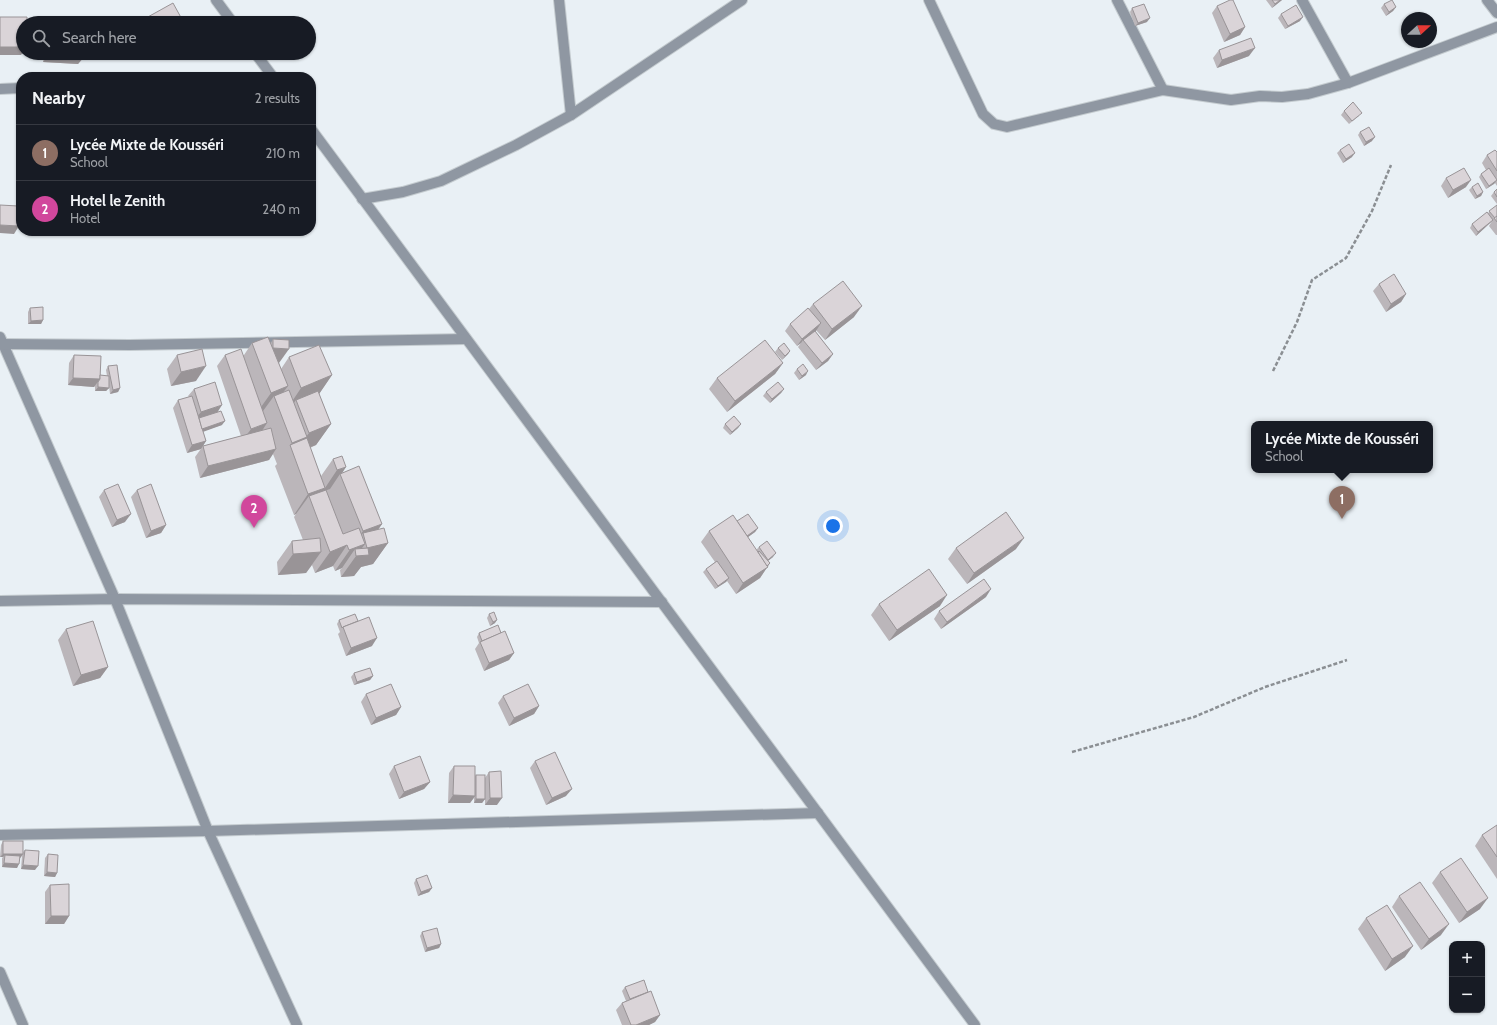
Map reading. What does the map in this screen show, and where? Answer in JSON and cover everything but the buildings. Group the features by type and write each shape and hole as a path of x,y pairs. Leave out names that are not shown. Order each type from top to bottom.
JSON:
{"street":[{"path":"216,0 228,16"},
{"path":"559,0 571,115"},
{"path":"362,199 403,192 441,180 516,145 571,115 742,0"},
{"path":"929,0 983,114 994,124 1007,127 1163,90 1231,100 1260,96 1282,97 1308,94 1348,83 1497,27"},
{"path":"1118,0 1163,90"},
{"path":"1302,0 1348,83"},
{"path":"1487,0 1497,14"},
{"path":"260,60 268,72"},
{"path":"0,89 16,88"},
{"path":"316,136 362,199 420,274 466,339 975,1025"},
{"path":"296,1025 208,831 115,599 1,342 130,345 466,339"},
{"path":"0,601 115,599 662,602"},
{"path":"0,835 208,831 818,813"},
{"path":"0,972 23,1025"}],"path":[{"path":"1273,371 1296,322 1312,280 1346,258 1372,211 1391,165"},
{"path":"1072,752 1194,717 1265,687 1347,660"}],"place":[{"name":"Lycée Mixte de Kousséri","path":"1342,519"},
{"name":"Hotel le Zenith","path":"254,528"}]}
